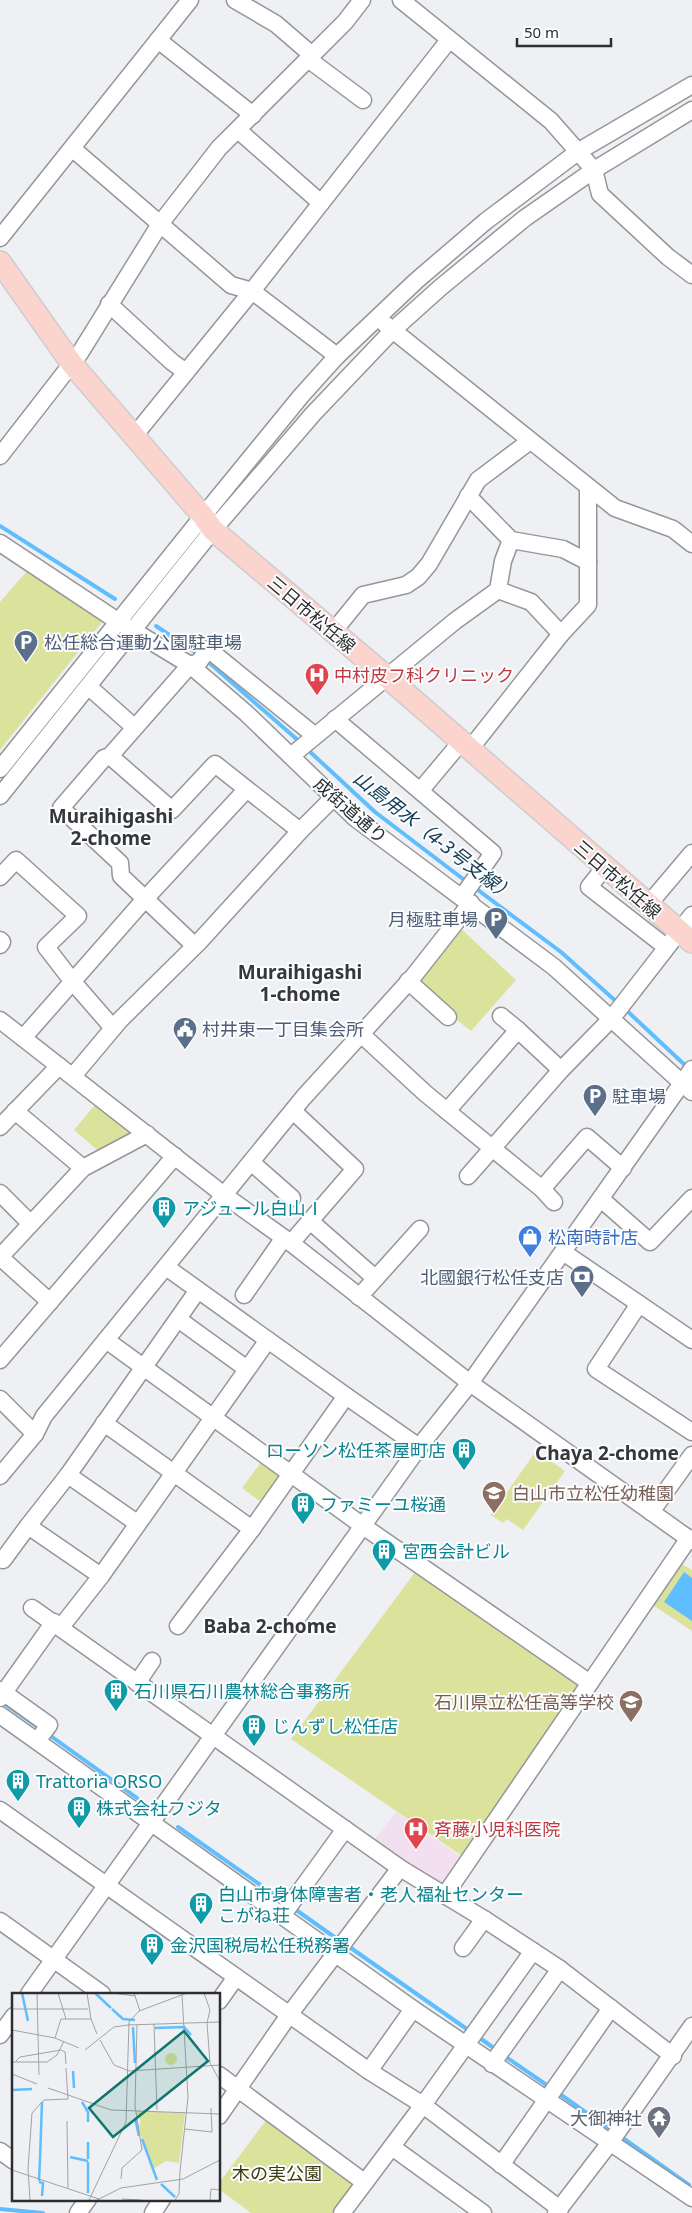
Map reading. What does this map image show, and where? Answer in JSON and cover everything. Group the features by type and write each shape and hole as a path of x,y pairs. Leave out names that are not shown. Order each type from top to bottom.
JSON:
{"main road":[{"name":"三日市松任線","path":"0,262 72,364 208,523 648,905 679,940"}],"street":[{"path":"0,238 73,149 190,0"},
{"path":"235,0 276,24 310,57 362,100"},
{"path":"0,456 72,364 160,224 219,148 345,22 362,0"},
{"path":"401,0 551,121 594,170 600,194 653,244 692,275"},
{"path":"158,40 253,115"},
{"path":"134,436 252,291 449,40"},
{"path":"0,796 133,631 208,523 301,396 337,356 416,281 486,221 579,151 692,85"},
{"path":"0,770 119,622 208,523 393,330 440,287 525,218 594,170 692,110"},
{"path":"238,130 321,204"},
{"path":"73,149 231,285 252,291 337,356"},
{"path":"109,304 172,362 186,372"},
{"path":"377,318 615,508 673,529 692,544"},
{"path":"333,632 363,595 406,585 418,577 429,564 478,480 530,441"},
{"path":"420,791 465,746 588,605 588,487"},
{"path":"468,496 510,540 563,549 588,562"},
{"path":"194,945 121,876 120,863 61,808 104,758 110,756 134,727 208,649 303,745 455,621 498,590 503,561 510,540"},
{"name":"成街道通り","path":"0,543 133,631 198,660 246,713 303,745 334,797 355,818 466,897 554,967 619,1008 688,1080"},
{"path":"498,590 531,602 561,634"},
{"path":"89,686 134,727"},
{"path":"0,1476 35,1434 44,1416 293,1111 408,982 466,897 493,853 335,719"},
{"path":"110,756 172,810 215,764 246,790 300,830"},
{"path":"246,790 145,899 73,982 8,1031 66,1071 224,1195 287,1241 470,1383 690,1540 445,1895"},
{"path":"0,1127 15,1111 66,1071 113,1028 194,945 300,830 334,797"},
{"path":"648,905 692,853"},
{"path":"0,877 16,860 78,916 46,947 73,982 113,1028"},
{"path":"605,867 589,887 679,940"},
{"path":"468,1176 679,940 692,915"},
{"path":"0,940 2,942 0,944"},
{"path":"408,982 448,1017"},
{"path":"501,1016 561,1070"},
{"path":"447,1111 518,1030"},
{"path":"361,1034 447,1111 542,1189 554,1202"},
{"path":"30,1993 419,1447 470,1383 600,1199 688,1080"},
{"path":"15,1111 83,1168"},
{"path":"244,1295 287,1241 310,1221 355,1168 293,1111"},
{"path":"50,1302 0,1257 83,1168 147,1134"},
{"path":"542,1189 587,1137 623,1168"},
{"path":"0,1360 175,1156"},
{"path":"251,1162 292,1198"},
{"path":"0,1193 30,1223"},
{"path":"600,1199 650,1242 692,1198"},
{"path":"310,1221 375,1278"},
{"path":"359,1297 420,1229"},
{"path":"563,1252 692,1340"},
{"path":"166,1267 419,1447"},
{"path":"3,1560 68,1475 198,1290"},
{"path":"639,1304 596,1368 692,1432"},
{"path":"178,1319 247,1369"},
{"path":"106,1340 363,1526 590,1683"},
{"path":"37,1741 49,1725 1,1693 100,1576 268,1340"},
{"path":"178,1626 252,1529 346,1396"},
{"path":"0,1399 35,1434"},
{"path":"104,1423 252,1529"},
{"path":"651,1512 692,1455"},
{"path":"68,1475 137,1524"},
{"path":"28,1526 100,1576"},
{"path":"32,1608 400,1868 484,1919 560,1969 673,2056"},
{"path":"137,1683 152,1661"},
{"path":"0,1715 152,1823 287,1909 341,1946 413,2009 472,2037 498,2055 614,2137 692,2198"},
{"path":"0,1810 369,2072 423,2105 501,2164 558,2211 673,2056 692,2026"},
{"path":"287,1909 345,1829"},
{"path":"220,2115 289,2015 400,1868"},
{"path":"463,1948 484,1919"},
{"path":"0,1921 101,1993"},
{"path":"342,2213 423,2105 533,1951"},
{"path":"498,2055 560,1969"},
{"path":"220,2000 236,1977"},
{"path":"501,2164 611,2008"},
{"path":"369,2072 413,2009"},
{"path":"4,2035 12,2020"},
{"path":"220,2076 364,2182"},
{"path":"392,2147 483,2213"},
{"path":"0,2151 12,2160"},
{"path":"153,2213 161,2200"}],"shaded area":[{"name":"斉藤小児科医院","path":"396,1812 461,1857 443,1882 429,1883 372,1843"}],"green space":[{"name":"松任総合運動公園駐車場","path":"27,571 65,594 102,622 0,750 0,602"},
{"path":"457,925 516,980 471,1031 410,983"},
{"path":"95,1105 134,1136 101,1153 74,1130"},
{"path":"536,1451 565,1471 523,1530 507,1519 503,1523 491,1515"},
{"path":"262,1461 284,1476 264,1504 242,1488"},
{"path":"680,1563 692,1570 692,1631 653,1605"},
{"path":"416,1571 582,1684 462,1856 291,1739"},
{"name":"木の実公園","path":"267,2119 354,2184 334,2213 251,2213 220,2190 220,2182"}],"water":[{"path":"684,1572 692,1578 692,1621 664,1602"}],"waterway":[{"name":"山島用水（4-3号支線）","path":"0,526 115,599"},
{"name":"山島用水（4-3号支線）","path":"156,626 198,654"},
{"name":"山島用水（4-3号支線）","path":"206,660 300,742"},
{"name":"山島用水（4-3号支線）","path":"307,749 375,812 467,882"},
{"name":"山島用水（4-3号支線）","path":"474,887 561,952 619,1004"},
{"name":"山島用水（4-3号支線）","path":"624,1008 688,1068"},
{"path":"4,1703 38,1727"},
{"path":"48,1734 137,1798"},
{"path":"178,1827 286,1903"},
{"path":"292,1907 340,1941"},
{"path":"348,1946 471,2032"},
{"path":"477,2036 498,2051"},
{"path":"503,2055 551,2088"},
{"path":"557,2092 612,2131"},
{"path":"620,2136 689,2185"},
{"path":"0,2209 43,2213"}],"place":[{"name":"松任総合運動公園駐車場","path":"26,663"},
{"name":"中村皮フ科クリニック","path":"317,696"},
{"name":"月極駐車場","path":"496,940"},
{"name":"村井東一丁目集会所","path":"185,1050"},
{"name":"駐車場","path":"595,1117"},
{"name":"アジュール白山Ⅰ","path":"164,1229"},
{"name":"松南時計店","path":"530,1258"},
{"name":"北國銀行松任支店","path":"582,1298"},
{"name":"ローソン松任茶屋町店","path":"464,1471"},
{"name":"白山市立松任幼稚園","path":"494,1514"},
{"name":"ファミーユ桜通","path":"303,1525"},
{"name":"宮西会計ビル","path":"384,1572"},
{"name":"石川県石川農林総合事務所","path":"116,1712"},
{"name":"石川県立松任高等学校","path":"631,1723"},
{"name":"じんずし松任店","path":"254,1747"},
{"name":"Trattoria ORSO","path":"18,1802"},
{"name":"株式会社フジタ","path":"79,1829"},
{"name":"斉藤小児科医院","path":"416,1850"},
{"name":"白山市身体障害者・老人福祉センター こがね荘","path":"201,1925"},
{"name":"金沢国税局松任税務署","path":"152,1966"},
{"name":"大御神社","path":"659,2139"}],"district":[{"name":"Muraihigashi 2-chome","path":"111,827"},
{"name":"Muraihigashi 1-chome","path":"300,983"},
{"name":"Chaya 2-chome","path":"607,1453"},
{"name":"Baba 2-chome","path":"270,1626"}]}
